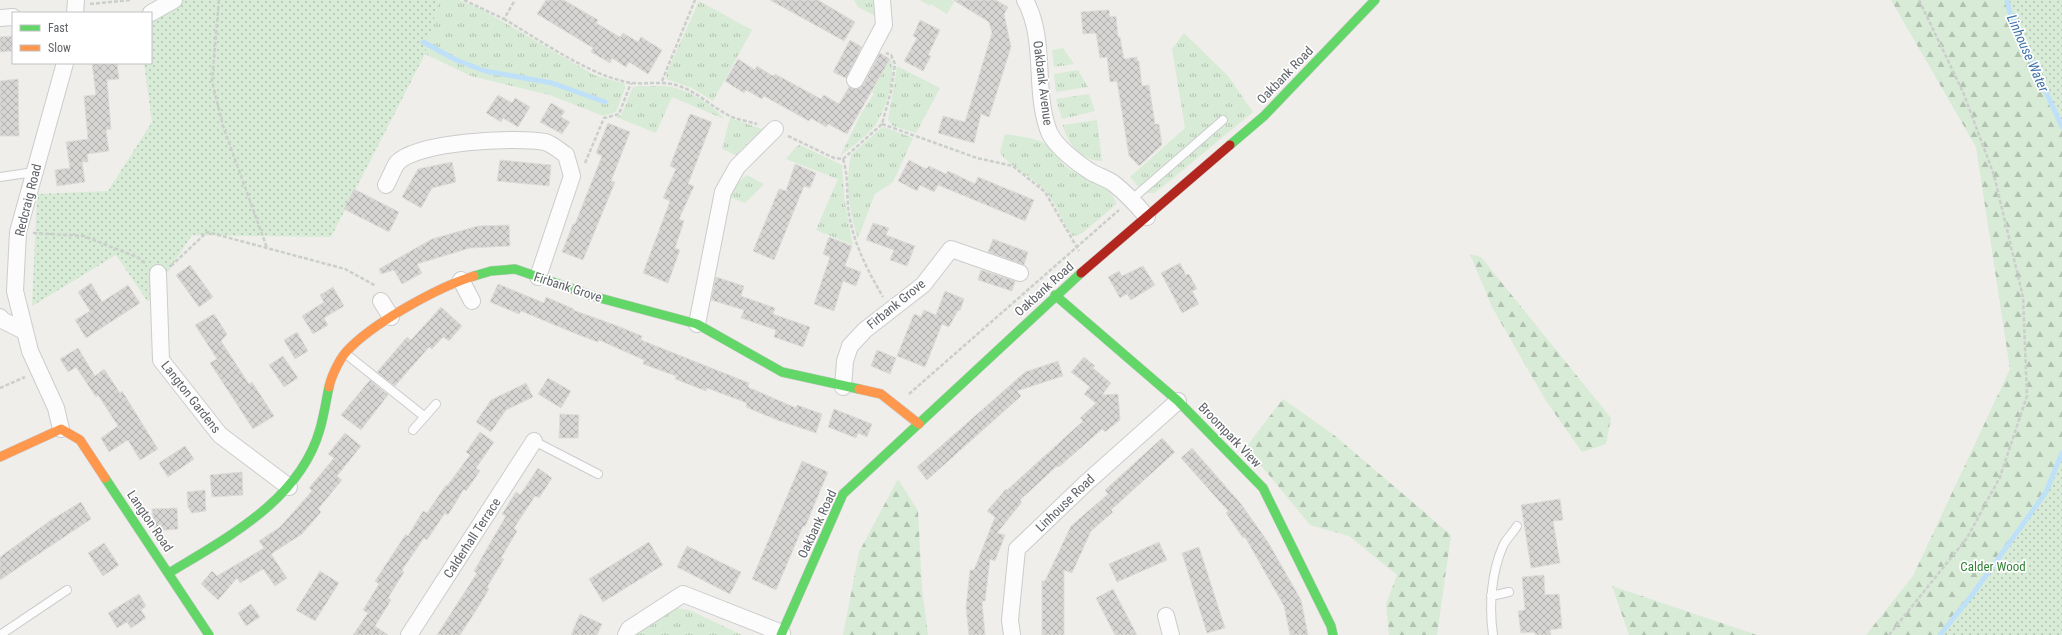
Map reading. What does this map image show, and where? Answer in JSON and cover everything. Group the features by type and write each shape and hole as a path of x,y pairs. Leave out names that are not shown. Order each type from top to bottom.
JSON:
{"street":[{"path":"152,12 174,0"},
{"path":"855,80 884,25 882,0"},
{"name":"Oakbank Avenue","path":"1025,0 1032,12 1037,36 1043,103 1050,133 1067,154 1091,172 1111,182 1132,199 1147,217"},
{"name":"Oakbank Road","path":"781,634 843,494 1055,295 1264,116 1375,0"},
{"path":"0,18 12,16"},
{"name":"Redcraig Road","path":"61,429 56,408 30,351 15,291 18,232 65,64"},
{"path":"697,324 723,192 737,167 775,129"},
{"path":"386,185 398,162 418,152 454,144 500,140 546,142 566,155 572,176 538,278"},
{"name":"Firbank Grove","path":"843,387 845,361 850,346 865,330 922,285 951,249 1020,273"},
{"name":"Firbank Grove","path":"391,317 461,280 491,271 515,270 596,297 697,324 782,372 843,387 881,394 896,404 919,424"},
{"name":"Langton Gardens","path":"158,273 161,360 220,435 289,487"},
{"path":"461,280 472,302"},
{"path":"169,573 240,530 289,487 308,459 320,430 330,383 345,353 375,327 391,317 380,294"},
{"name":"Broompark View","path":"1055,295 1178,401 1263,488 1331,626 1333,635"},
{"path":"0,318 24,331"},
{"name":"Linhouse Road","path":"1012,635 1010,620 1017,549 1086,483 1178,401"},
{"path":"0,457 61,429"},
{"name":"Langton Road","path":"61,429 80,440 209,635"},
{"name":"Calderhall Terrace","path":"409,635 534,441"},
{"path":"626,635 629,629 683,594 781,634"},
{"path":"1166,616 1171,635"}],"lane":[{"path":"1132,199 1223,120"},
{"path":"0,178 34,172"},
{"path":"345,353 425,417"},
{"path":"413,430 436,404"},
{"path":"534,441 598,474"},
{"path":"1493,635 1492,596 1494,574 1503,546 1517,526"},
{"path":"0,635 67,590"},
{"path":"1492,596 1509,592"}],"path":[{"path":"75,6 131,0"},
{"path":"219,0 212,81 223,126 267,248"},
{"path":"464,0 504,19 599,74 631,83 642,84 662,82 680,86 698,95 729,116 775,129 834,158 843,159 882,124 892,91 895,64 890,56 873,45"},
{"path":"504,19 515,0"},
{"path":"662,82 695,0"},
{"path":"1889,635 1967,538 2000,477 2027,396 2024,297 1994,175 1963,92 1920,0"},
{"path":"570,170 584,167 604,118 618,114 631,83"},
{"path":"882,124 977,158 1013,166 1045,192 1089,266"},
{"path":"843,159 847,170 849,216 855,240 866,268 890,309"},
{"path":"896,404 1132,199"},
{"path":"18,232 84,236 139,258 158,273 176,263 207,232 345,269 380,294"},
{"path":"0,388 39,370"}],"green space":[{"path":"177,0 439,0 425,54 331,237 192,235 148,302 116,255 32,306 37,194 108,191 152,122 144,64 152,64 152,16"},
{"path":"439,0 459,0 481,9 594,75 625,84 625,88 616,112 603,116 550,95 471,76 425,54"},
{"path":"854,0 876,0 877,9 875,16 858,7"},
{"path":"920,0 951,0 954,2 947,14 931,4 930,6"},
{"name":"Calder Wood","path":"1891,0 2062,0 2062,635 1866,635 1913,576 2010,369 1976,147"},
{"path":"2007,0 2062,0 2062,127 2010,13"},
{"path":"699,1 752,30 713,101 692,88 666,79 668,70"},
{"path":"1184,33 1228,76 1253,112 1154,193 1144,193 1130,177 1185,128 1172,49"},
{"path":"1063,48 1074,64 1054,67 1052,50"},
{"path":"890,59 893,74 889,94 882,114 874,127 866,135 840,156 862,112 874,94 872,92"},
{"path":"897,66 940,88 916,133 893,126 888,120"},
{"path":"1078,70 1088,87 1056,92 1054,74"},
{"path":"664,86 680,89 706,102 724,119 672,97 656,133 616,117 621,115 633,87"},
{"path":"1089,94 1095,111 1062,119 1056,99"},
{"path":"730,118 762,129 736,155 722,149"},
{"path":"1097,120 1102,161 1088,158 1076,150 1068,139 1063,125"},
{"path":"884,127 913,138 893,182 875,194 858,238 852,219 848,186 851,155"},
{"path":"1005,134 1030,138 1047,145 1053,150 1064,165 1108,190 1117,204 1081,234 1073,236 1047,193 1037,183 1003,157 1000,152"},
{"path":"800,145 842,165 845,203 853,245 816,230 838,179 786,159 796,147"},
{"path":"747,175 764,184 745,203 730,197 736,184"},
{"path":"1470,254 1481,257 1611,418 1606,444 1582,452 1546,401 1492,307"},
{"path":"1283,399 1334,435 1451,535 1437,635 1389,635 1386,604 1397,575 1349,536 1310,525 1246,447"},
{"path":"2062,453 2062,635 1940,635 1972,595 2046,492"},
{"path":"898,479 918,511 922,588 928,635 843,635 859,552"},
{"path":"1612,586 1757,635 1629,635"},
{"path":"675,608 689,610 742,635 636,635 638,631"}],"building":[{"path":"546,0 564,0 598,20 596,23 620,37 623,33 638,42 641,37 662,50 648,74 629,62 626,67 612,58 610,63 591,52 593,48 537,14"},
{"path":"770,0 818,0 855,22 844,41"},
{"path":"953,0 996,0 1008,7 1004,14 1011,47 989,117 981,114 974,143 938,133 943,116 965,122 992,33 989,22"},
{"path":"1109,10 1110,17 1116,16 1118,37 1120,37 1124,59 1137,57 1137,61 1139,61 1142,86 1149,85 1155,124 1159,124 1162,145 1139,166 1129,156 1117,81 1110,82 1107,57 1100,58 1096,33 1083,34 1081,12"},
{"path":"920,20 940,30 928,55 931,56 923,71 904,61 917,38 913,36"},
{"path":"12,36 12,51 0,52 0,37"},
{"path":"850,40 862,47 846,78 833,72"},
{"path":"880,53 890,59 847,134 828,124 826,127 811,118 809,121 764,96 762,99 746,90 744,93 725,81 738,59 755,70 757,66 773,76 775,74 821,99 824,95 839,104 849,87 856,89 863,85"},
{"path":"92,64 117,64 119,79 107,80 111,129 106,130 109,151 87,154 88,162 82,162 85,182 57,186 55,170 70,168 66,142 88,139 84,96 96,95"},
{"path":"18,79 19,136 0,136 0,81"},
{"path":"498,95 512,103 515,98 530,107 518,127 503,118 501,122 486,113"},
{"path":"551,103 565,111 561,117 570,122 562,134 540,122"},
{"path":"690,114 712,122 688,184 694,186 679,219 684,221 675,248 680,250 668,283 643,273 670,201 663,198 676,169 670,166"},
{"path":"608,123 630,132 611,181 615,182 583,260 562,252 573,224 575,224 602,156 596,153"},
{"path":"500,160 551,165 549,186 497,181"},
{"path":"909,160 926,169 929,166 946,174 948,171 975,184 978,177 1034,200 1025,221 938,185 934,192 920,185 917,191 898,181"},
{"path":"452,162 456,182 432,188 421,208 402,197 418,169"},
{"path":"795,164 816,173 810,188 804,186 774,260 753,251 779,189 786,191"},
{"path":"354,189 399,212 389,232 344,209"},
{"path":"873,223 889,228 886,235 915,246 907,266 890,260 894,250 866,240"},
{"path":"509,225 510,246 470,248 417,264 422,273 402,284 394,270 381,274 379,269 432,239 478,226"},
{"path":"829,237 852,246 845,266 861,272 856,286 843,281 834,311 814,304 830,257 823,254"},
{"path":"993,239 1028,252 1024,265 988,252"},
{"path":"1180,263 1186,275 1189,274 1197,289 1192,291 1199,304 1182,313 1161,273"},
{"path":"190,265 213,297 199,307 176,275"},
{"path":"1143,266 1155,285 1131,300 1127,294 1120,298 1108,277 1119,271 1122,276"},
{"path":"981,270 1015,281 1012,291 978,280"},
{"path":"716,277 744,286 741,296 775,308 773,314 810,327 803,347 774,337 776,330 741,318 744,310 711,300"},
{"path":"91,283 102,302 128,285 140,303 86,338 75,320 90,311 78,292"},
{"path":"498,284 544,303 546,297 574,309 573,310 642,336 641,340 749,383 748,387 796,408 797,405 822,414 816,433 777,420 746,407 747,403 707,388 706,391 675,379 676,376 643,364 644,360 599,340 598,342 521,311 519,314 490,302"},
{"path":"333,287 344,306 324,318 328,325 313,334 302,316 324,302 320,295"},
{"path":"945,291 964,299 960,311 958,310 949,327 942,324 925,367 897,356 914,314 921,317 924,310 936,315"},
{"path":"441,307 462,326 449,341 443,337 432,349 429,347 395,386 377,372 407,337 411,340"},
{"path":"214,314 227,334 221,341 249,384 252,382 274,416 253,429 210,363 217,359 195,325"},
{"path":"297,332 308,351 295,359 284,340"},
{"path":"78,348 95,376 104,369 120,393 122,391 158,449 140,460 128,440 109,452 101,438 118,426 98,395 96,397 76,367 68,372 60,359"},
{"path":"877,350 896,358 890,374 871,366"},
{"path":"283,356 298,378 284,387 269,365"},
{"path":"1084,357 1095,366 1093,368 1111,383 1102,395 1118,394 1120,420 1105,432 1102,429 1059,467 1057,466 1020,500 1022,502 997,533 1005,535 995,561 990,559 985,601 982,601 985,635 969,635 966,607 970,570 974,570 995,517 987,511 1006,489 1007,490 1083,421 1080,418 1096,403 1084,394 1090,387 1071,372"},
{"path":"1058,361 1063,376 1017,391 1021,396 927,480 917,467 1025,372"},
{"path":"548,378 571,391 561,408 538,394"},
{"path":"370,380 388,395 361,430 341,415"},
{"path":"526,383 533,397 506,410 491,432 476,422 491,400"},
{"path":"834,409 872,424 867,437 858,433 856,438 828,427"},
{"path":"560,414 579,415 578,438 559,438"},
{"path":"480,432 494,442 476,468 480,471 466,491 464,489 448,515 445,513 427,540 424,538 402,570 404,572 388,598 391,600 375,626 388,635 353,635 368,613 363,610 379,584 375,581 406,534 408,536 423,511 427,513 446,485 447,486 470,455 466,452"},
{"path":"345,433 361,446 337,476 342,480 318,509 321,512 302,534 271,554 287,578 275,586 263,569 240,583 237,578 218,600 201,584 212,571 217,576 264,548 259,541 280,527 312,491 309,488 334,458 328,454"},
{"path":"1162,438 1175,452 1111,510 1113,512 1091,531 1072,573 1064,570 1064,635 1042,635 1042,581 1045,581 1071,526 1108,494 1105,490"},
{"path":"185,446 194,459 168,477 159,463"},
{"path":"1192,448 1241,504 1268,542 1301,600 1308,635 1290,635 1284,606 1245,537 1243,538 1226,513 1228,511 1181,458"},
{"path":"802,461 828,472 776,590 752,579"},
{"path":"538,468 552,478 539,498 535,496 514,528 517,531 501,558 504,559 487,587 489,589 477,609 460,635 437,635 477,573 474,571 506,516 502,514 516,492 520,495"},
{"path":"242,472 243,495 212,497 210,475"},
{"path":"205,490 206,511 192,513 188,507 187,492"},
{"path":"1560,499 1563,520 1553,521 1560,563 1531,568 1521,505"},
{"path":"81,502 91,519 0,580 0,557 51,520"},
{"path":"177,508 178,529 155,531 152,509"},
{"path":"649,542 663,565 603,602 589,579"},
{"path":"1159,542 1167,560 1117,582 1109,564"},
{"path":"104,543 119,565 103,576 88,553"},
{"path":"687,546 741,572 730,594 677,567"},
{"path":"1199,547 1225,628 1207,633 1182,553"},
{"path":"320,571 339,583 315,621 296,610"},
{"path":"1544,575 1545,595 1559,594 1562,628 1550,630 1551,635 1535,635 1535,632 1521,633 1518,611 1525,610 1522,577"},
{"path":"1113,589 1137,635 1115,635 1096,598"},
{"path":"139,594 146,606 141,610 146,618 131,628 127,622 117,628 108,613"},
{"path":"251,604 260,617 246,626 238,613"},
{"path":"580,614 602,624 597,635 571,635"}],"waterway":[{"name":"Linhouse Water","path":"2007,0 2010,13 2062,127"},
{"path":"423,42 456,60 485,71 552,83 605,102"},
{"name":"Linhouse Water","path":"1940,635 1972,595 2046,492 2062,453"}],"traffic: fast":[{"path":"1230,145 1264,116 1375,0"},
{"path":"474,276 491,271 515,269 596,297 697,324 782,372 859,389"},
{"path":"781,635 843,494 1081,273"},
{"path":"1055,295 1178,401 1263,488 1331,626 1333,635"},
{"path":"169,573 237,530 259,514 279,496 296,476 310,454 320,429 329,387"},
{"path":"105,478 209,635"}],"traffic: slow":[{"path":"329,387 343,355 371,330 424,297 474,276"},
{"path":"859,389 881,394 919,424"},
{"path":"0,457 61,429 80,440 105,478"}],"traffic: jam":[{"path":"1081,273 1230,145"}]}
